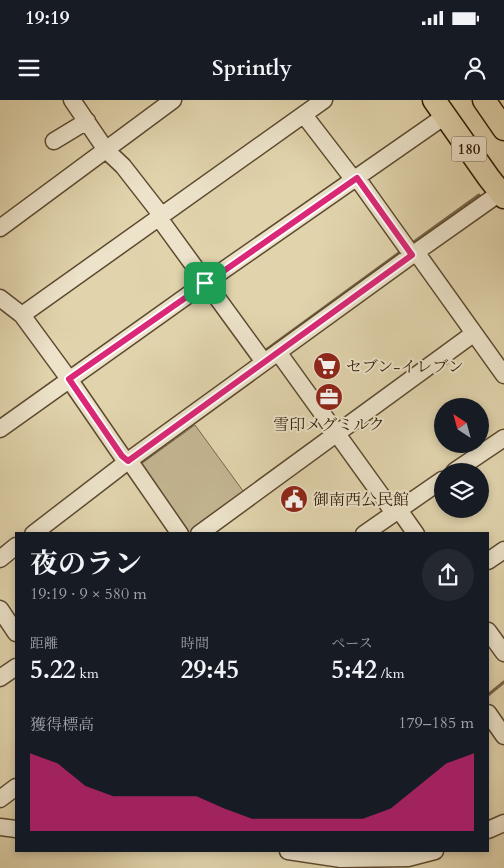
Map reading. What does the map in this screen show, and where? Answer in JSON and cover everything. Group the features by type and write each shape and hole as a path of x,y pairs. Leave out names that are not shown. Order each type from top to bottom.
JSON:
{"highway":[{"name":"180","path":"484,100 504,129"},
{"name":"180","path":"440,108 503,193"}],"street":[{"path":"72,100 106,150 123,166 205,283 264,362"},
{"path":"0,228 174,100"},
{"path":"22,315 161,220 324,100"},
{"path":"0,429 205,283 356,179 440,108"},
{"path":"306,113 504,376"},
{"path":"54,141 87,121"},
{"path":"35,532 128,461 278,352 410,250 503,193"},
{"path":"2,303 22,315 122,456 133,466 179,532"},
{"path":"202,532 473,334"},
{"path":"278,352 337,434 414,532"},
{"path":"467,463 504,438"},
{"path":"367,532 434,485"},
{"path":"0,559 15,547"},
{"path":"489,561 504,550"},
{"path":"0,609 15,632"},
{"path":"493,636 504,653"},
{"path":"0,678 15,668"},
{"path":"489,714 504,736"},
{"path":"0,799 15,788"},
{"path":"0,827 15,829"},
{"path":"295,852 341,859 428,852"}],"shaded area":[{"path":"195,425 246,495 195,532 184,532 140,468 141,464"}],"waterway":[{"path":"411,244 479,195"},
{"path":"266,351 403,250"},
{"path":"141,462 275,363"},
{"path":"489,694 504,682"}],"place":[{"name":"セブン-イレブン","path":"327,366"},
{"name":"雪印メグミルク","path":"329,397"},
{"name":"御南西公民館","path":"294,499"}],"route":[{"path":"357,178 412,255 128,461 122,456 69,379 205,283 357,178"}]}
